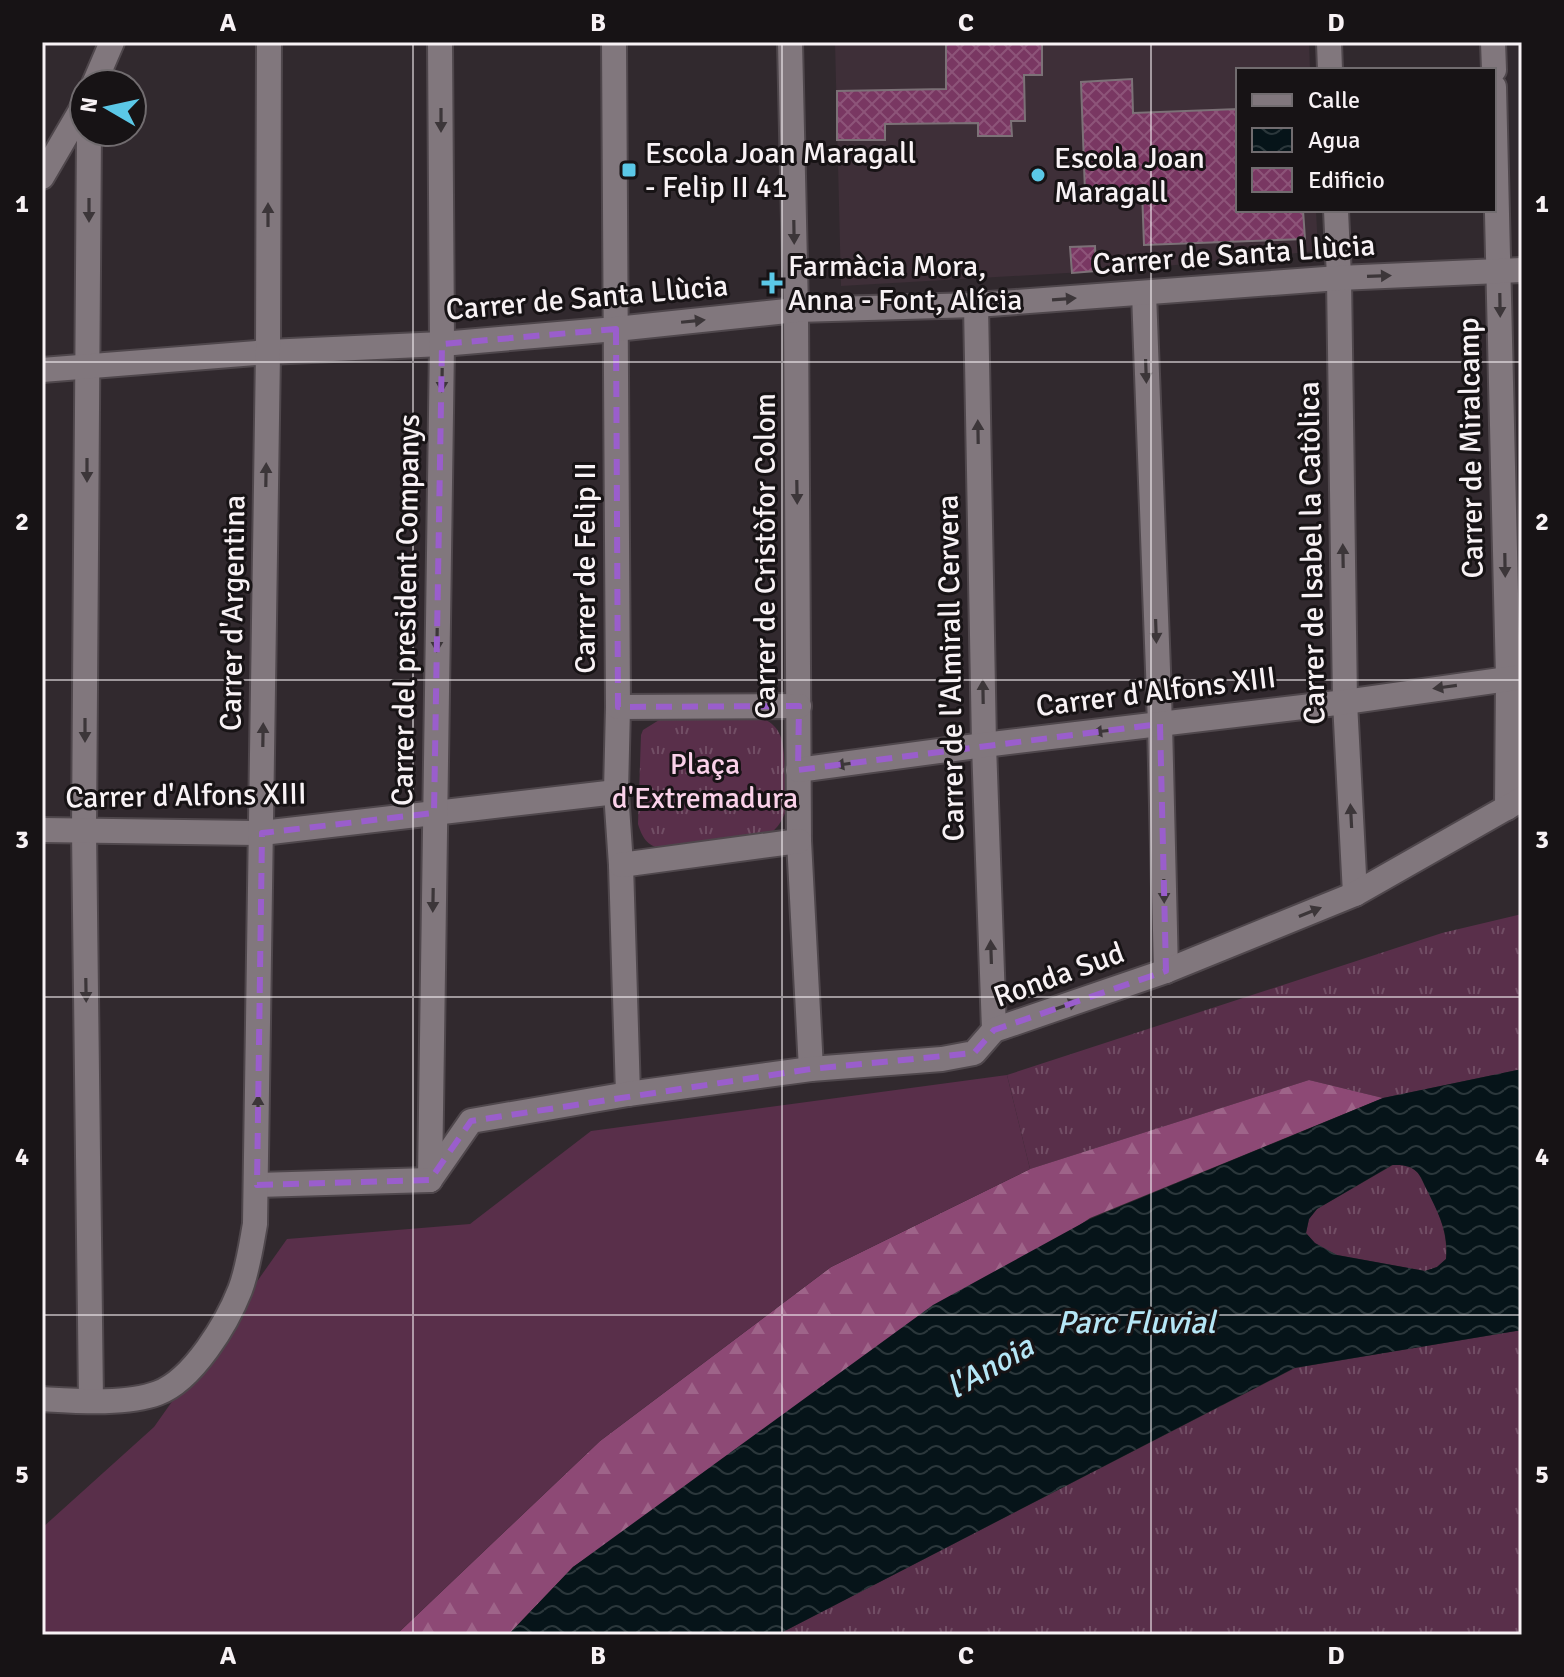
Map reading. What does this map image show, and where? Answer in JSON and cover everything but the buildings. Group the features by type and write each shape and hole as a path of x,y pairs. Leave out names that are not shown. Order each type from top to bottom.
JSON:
{"street":[{"path":"101,68 112,42"},
{"name":"Carrer d'Argentina","path":"42,1399 91,1401 144,1397 160,1392 181,1378 220,1330 240,1290 255,1224 268,352 269,42"},
{"name":"Carrer del president Companys","path":"430,1180 442,344 440,42"},
{"name":"Carrer de Felip II","path":"614,42 616,792 628,1094"},
{"name":"Carrer de Cristòfor Colom","path":"790,42 796,310 799,841 811,1069"},
{"path":"1329,42 1330,68"},
{"path":"1493,42 1494,68"},
{"name":"Carrer de Miralcamp","path":"1496,110 1510,270 1515,804"},
{"path":"42,177 68,132"},
{"path":"89,148 84,830 91,1401"},
{"name":"Carrer de Isabel la Catòlica","path":"1336,212 1345,702 1355,894"},
{"name":"Carrer de Santa Llùcia","path":"42,370 268,352 442,344 796,310 976,305 1339,278 1510,270"},
{"path":"1144,293 1166,971"},
{"name":"Carrer de l'Almirall Cervera","path":"976,305 984,745 994,1030"},
{"name":"Carrer d'Alfons XIII","path":"798,770 1345,702 1515,677"},
{"path":"618,707 799,706"},
{"name":"Carrer d'Alfons XIII","path":"42,830 262,833 616,792"},
{"name":"Ronda Sud","path":"430,1180 471,1121 628,1094 811,1069 942,1059 974,1053 994,1030 1166,971 1355,894 1515,804"},
{"path":"621,865 799,841"},
{"path":"257,1185 430,1180"}],"highlighted area":[{"path":"616,329 618,707 799,706 798,770 1160,724 1166,971 994,1030 974,1053 811,1069 471,1121 430,1180 257,1185 262,833 434,813 442,344"}],"shaded area":[{"name":"Escola Joan Maragall","path":"835,42 1309,42 1310,68 1236,68 1236,212 1316,212 1318,251 1135,269 841,286"}],"green space":[{"name":"Plaça d'Extremadura","path":"664,717 759,717 773,725 782,740 786,811 773,832 766,837 665,850 647,842 638,824 641,735 643,730"},
{"path":"1522,914 1522,1069 1383,1098 1309,1080 1030,1169 1007,1075 1442,933"},
{"path":"1007,1075 1030,1169 831,1267 600,1441 396,1635 42,1635 42,1528 154,1427 287,1239 470,1224 591,1131"},
{"path":"1309,1080 1383,1098 1090,1218 573,1567 508,1635 396,1635 600,1441 831,1267 1030,1169"},
{"path":"1393,1165 1403,1165 1417,1172 1435,1206 1442,1223 1446,1249 1446,1259 1437,1267 1425,1271 1337,1255 1314,1243 1306,1233 1309,1219 1317,1209"},
{"path":"1522,1330 1522,1635 777,1635 1295,1368"}],"water":[{"name":"Parc Fluvial","path":"1522,1069 1522,1330 1294,1368 777,1635 508,1635 573,1567 933,1305 1090,1219 1383,1098","holes":["1392,1165 1409,1167 1418,1174 1439,1215 1444,1231 1446,1259 1437,1267 1425,1271 1337,1255 1315,1243 1306,1233 1309,1219 1317,1209"]}],"place":[{"name":"Escola Joan Maragall - Felip II 41","path":"629,170"},
{"name":"Escola Joan Maragall","path":"1038,175"},
{"name":"Farmàcia Mora, Anna - Font, Alícia","path":"772,283"}],"water label":[{"name":"l'Anoia","path":"990,1367"}]}
